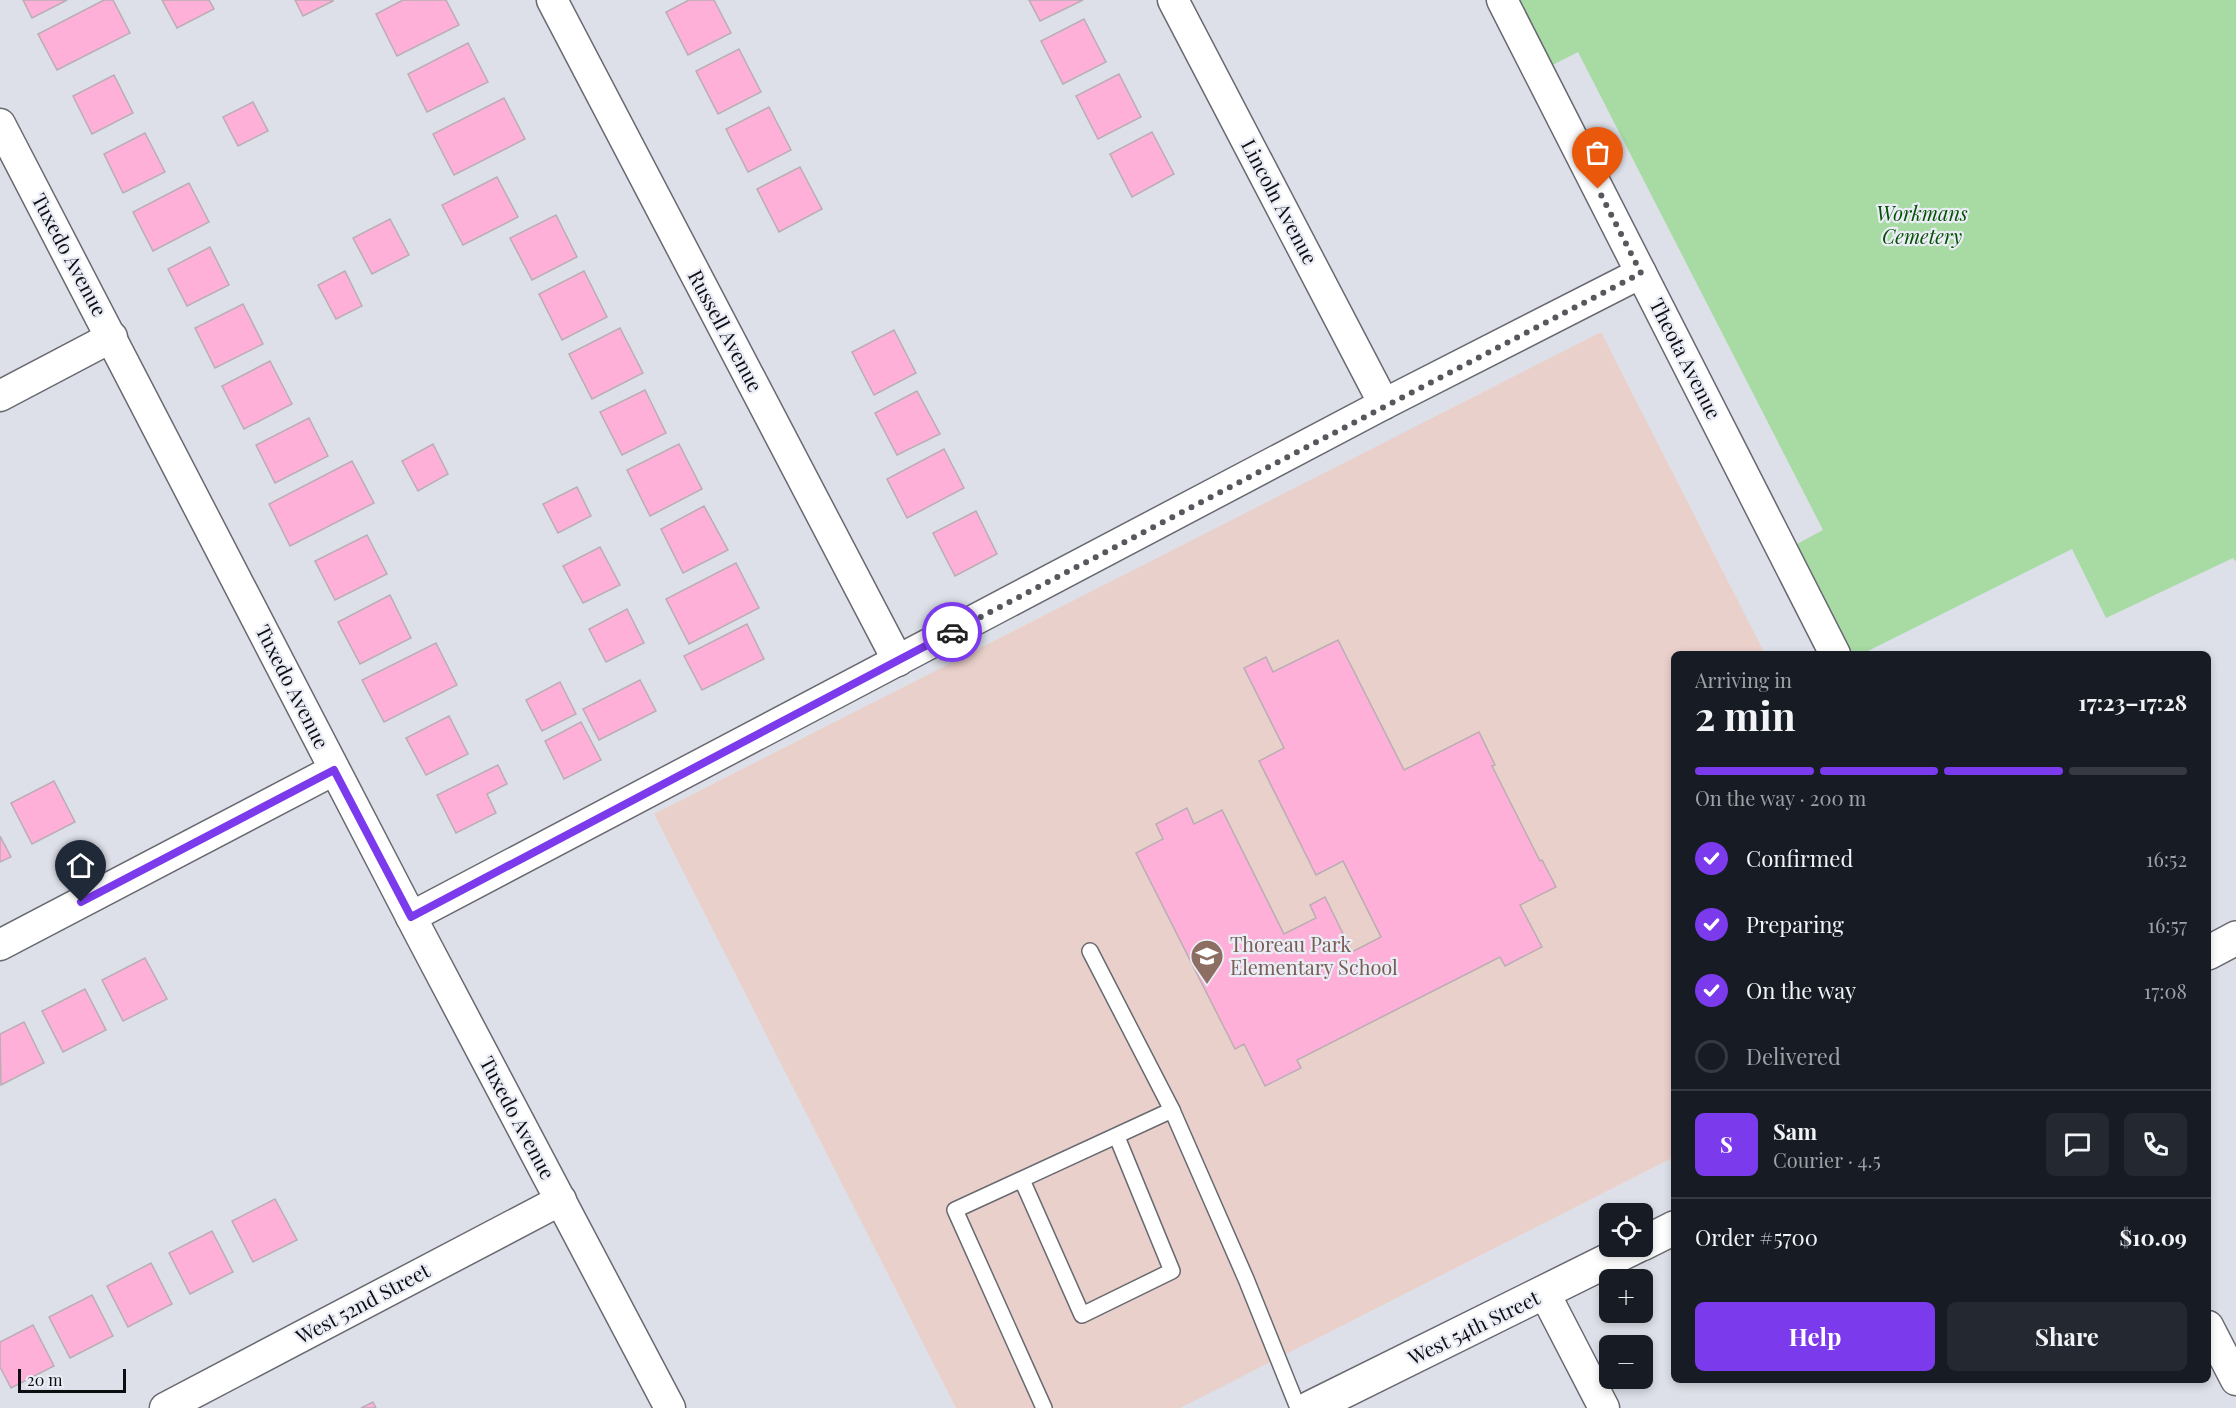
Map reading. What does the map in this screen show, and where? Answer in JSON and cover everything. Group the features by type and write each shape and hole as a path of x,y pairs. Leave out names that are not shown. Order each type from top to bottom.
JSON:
{"street":[{"name":"Russell Avenue","path":"552,0 898,661"},
{"name":"Lincoln Avenue","path":"1173,0 1384,405"},
{"name":"Theota Avenue","path":"1502,0 1833,651"},
{"name":"Tuxedo Avenue","path":"0,124 334,770 670,1408"},
{"path":"411,917 1384,405 1641,273"},
{"path":"0,396 112,337"},
{"path":"0,945 334,770"},
{"path":"2211,951 2236,938"},
{"name":"West 52nd Street","path":"165,1408 561,1200"},
{"path":"1653,1238 1671,1230"},
{"name":"West 54th Street","path":"1310,1408 1616,1257"},
{"path":"1545,1294 1604,1408"},
{"path":"2211,1332 2236,1380"}],"lane":[{"path":"1090,951 1172,1110 1246,1279 1298,1408"},
{"path":"1044,1408 955,1210 1172,1110"},
{"path":"1022,1180 1082,1315 1172,1271 1117,1137"}],"shaded area":[{"name":"Thoreau Park Elementary School","path":"1601,332 1763,651 1671,651 1671,1159 1180,1408 956,1408 654,814"}],"green space":[{"name":"Workmans Cemetery","path":"1485,0 2236,0 2236,562 2233,558 2106,618 2072,549 1868,651 1851,651 1797,544 1823,530 1578,52 1525,79"}],"building":[{"path":"23,0 67,0 32,18"},
{"path":"104,0 113,0 130,33 57,70 38,34"},
{"path":"162,0 209,0 214,9 177,28"},
{"path":"295,0 332,0 333,1 303,16"},
{"path":"403,0 446,0 459,25 397,56 376,14"},
{"path":"689,0 714,0 731,33 688,55 666,12"},
{"path":"1029,0 1083,0 1040,21"},
{"path":"1084,19 1106,62 1063,84 1041,41"},
{"path":"468,43 488,82 427,112 408,74"},
{"path":"739,49 761,92 718,114 696,71"},
{"path":"1119,74 1141,117 1098,139 1076,96"},
{"path":"114,75 133,113 92,134 73,96"},
{"path":"504,98 525,139 454,175 433,134"},
{"path":"253,102 268,131 238,146 223,117"},
{"path":"769,107 791,150 748,172 726,129"},
{"path":"1152,132 1174,174 1132,197 1110,154"},
{"path":"145,133 165,172 123,193 104,154"},
{"path":"800,167 822,209 779,232 757,189"},
{"path":"497,177 518,217 463,245 442,205"},
{"path":"189,183 209,222 153,251 133,212"},
{"path":"556,215 577,257 532,280 510,238"},
{"path":"390,219 409,255 372,274 353,238"},
{"path":"210,247 229,285 187,306 168,269"},
{"path":"345,271 362,306 336,319 318,285"},
{"path":"584,271 607,317 562,340 539,294"},
{"path":"243,304 263,344 215,368 195,328"},
{"path":"620,328 643,373 592,399 569,354"},
{"path":"894,330 916,373 874,395 852,352"},
{"path":"270,361 292,404 244,429 222,386"},
{"path":"645,390 666,433 622,455 600,412"},
{"path":"917,391 940,434 897,455 875,413"},
{"path":"309,418 328,456 275,483 256,445"},
{"path":"433,444 448,474 418,491 402,461"},
{"path":"679,444 702,489 650,516 627,470"},
{"path":"944,449 964,488 907,518 887,479"},
{"path":"352,461 374,503 290,546 269,504"},
{"path":"577,487 591,516 558,533 543,504"},
{"path":"704,506 728,550 683,573 661,529"},
{"path":"976,511 997,554 955,576 933,533"},
{"path":"367,535 387,574 335,600 315,561"},
{"path":"600,547 620,585 583,603 563,566"},
{"path":"736,563 759,608 689,644 666,599"},
{"path":"390,595 411,638 360,664 338,622"},
{"path":"627,609 644,643 606,662 589,629"},
{"path":"747,624 764,659 702,690 684,656"},
{"name":"Thoreau Park Elementary School","path":"1338,640 1404,770 1479,732 1495,765 1492,766 1540,861 1542,860 1556,887 1520,905 1542,947 1505,966 1500,957 1297,1060 1301,1068 1265,1086 1244,1044 1235,1049 1136,853 1163,839 1156,824 1187,808 1194,824 1222,810 1284,934 1316,918 1310,905 1325,897 1352,952 1381,937 1343,861 1316,875 1259,761 1284,748 1244,668 1266,657 1273,672"},
{"path":"436,643 457,685 384,722 362,680"},
{"path":"640,680 656,711 599,740 583,709"},
{"path":"560,682 576,714 542,731 526,700"},
{"path":"449,716 468,754 426,775 406,738"},
{"path":"581,722 601,760 564,779 545,741"},
{"path":"498,765 507,784 487,794 496,813 456,833 437,795"},
{"path":"54,781 75,822 32,844 11,803"},
{"path":"0,836 11,857 0,862"},
{"path":"145,958 167,999 123,1021 102,980"},
{"path":"85,989 106,1030 63,1052 42,1011"},
{"path":"24,1022 44,1063 1,1085 0,1034"},
{"path":"275,1199 297,1240 253,1262 232,1221"},
{"path":"212,1231 233,1272 190,1294 169,1253"},
{"path":"151,1263 172,1304 128,1327 107,1286"},
{"path":"92,1295 113,1336 70,1358 49,1317"},
{"path":"33,1325 54,1366 11,1388 0,1367 0,1342"},
{"path":"373,1402 376,1408 361,1408"}],"way so far":[{"path":"952,632 1368,413 1641,273 1598,189"}],"place":[{"name":"Thoreau Park Elementary School","path":"1207,985"}],"route":[{"path":"81,902 334,770 411,917 952,632"}]}
